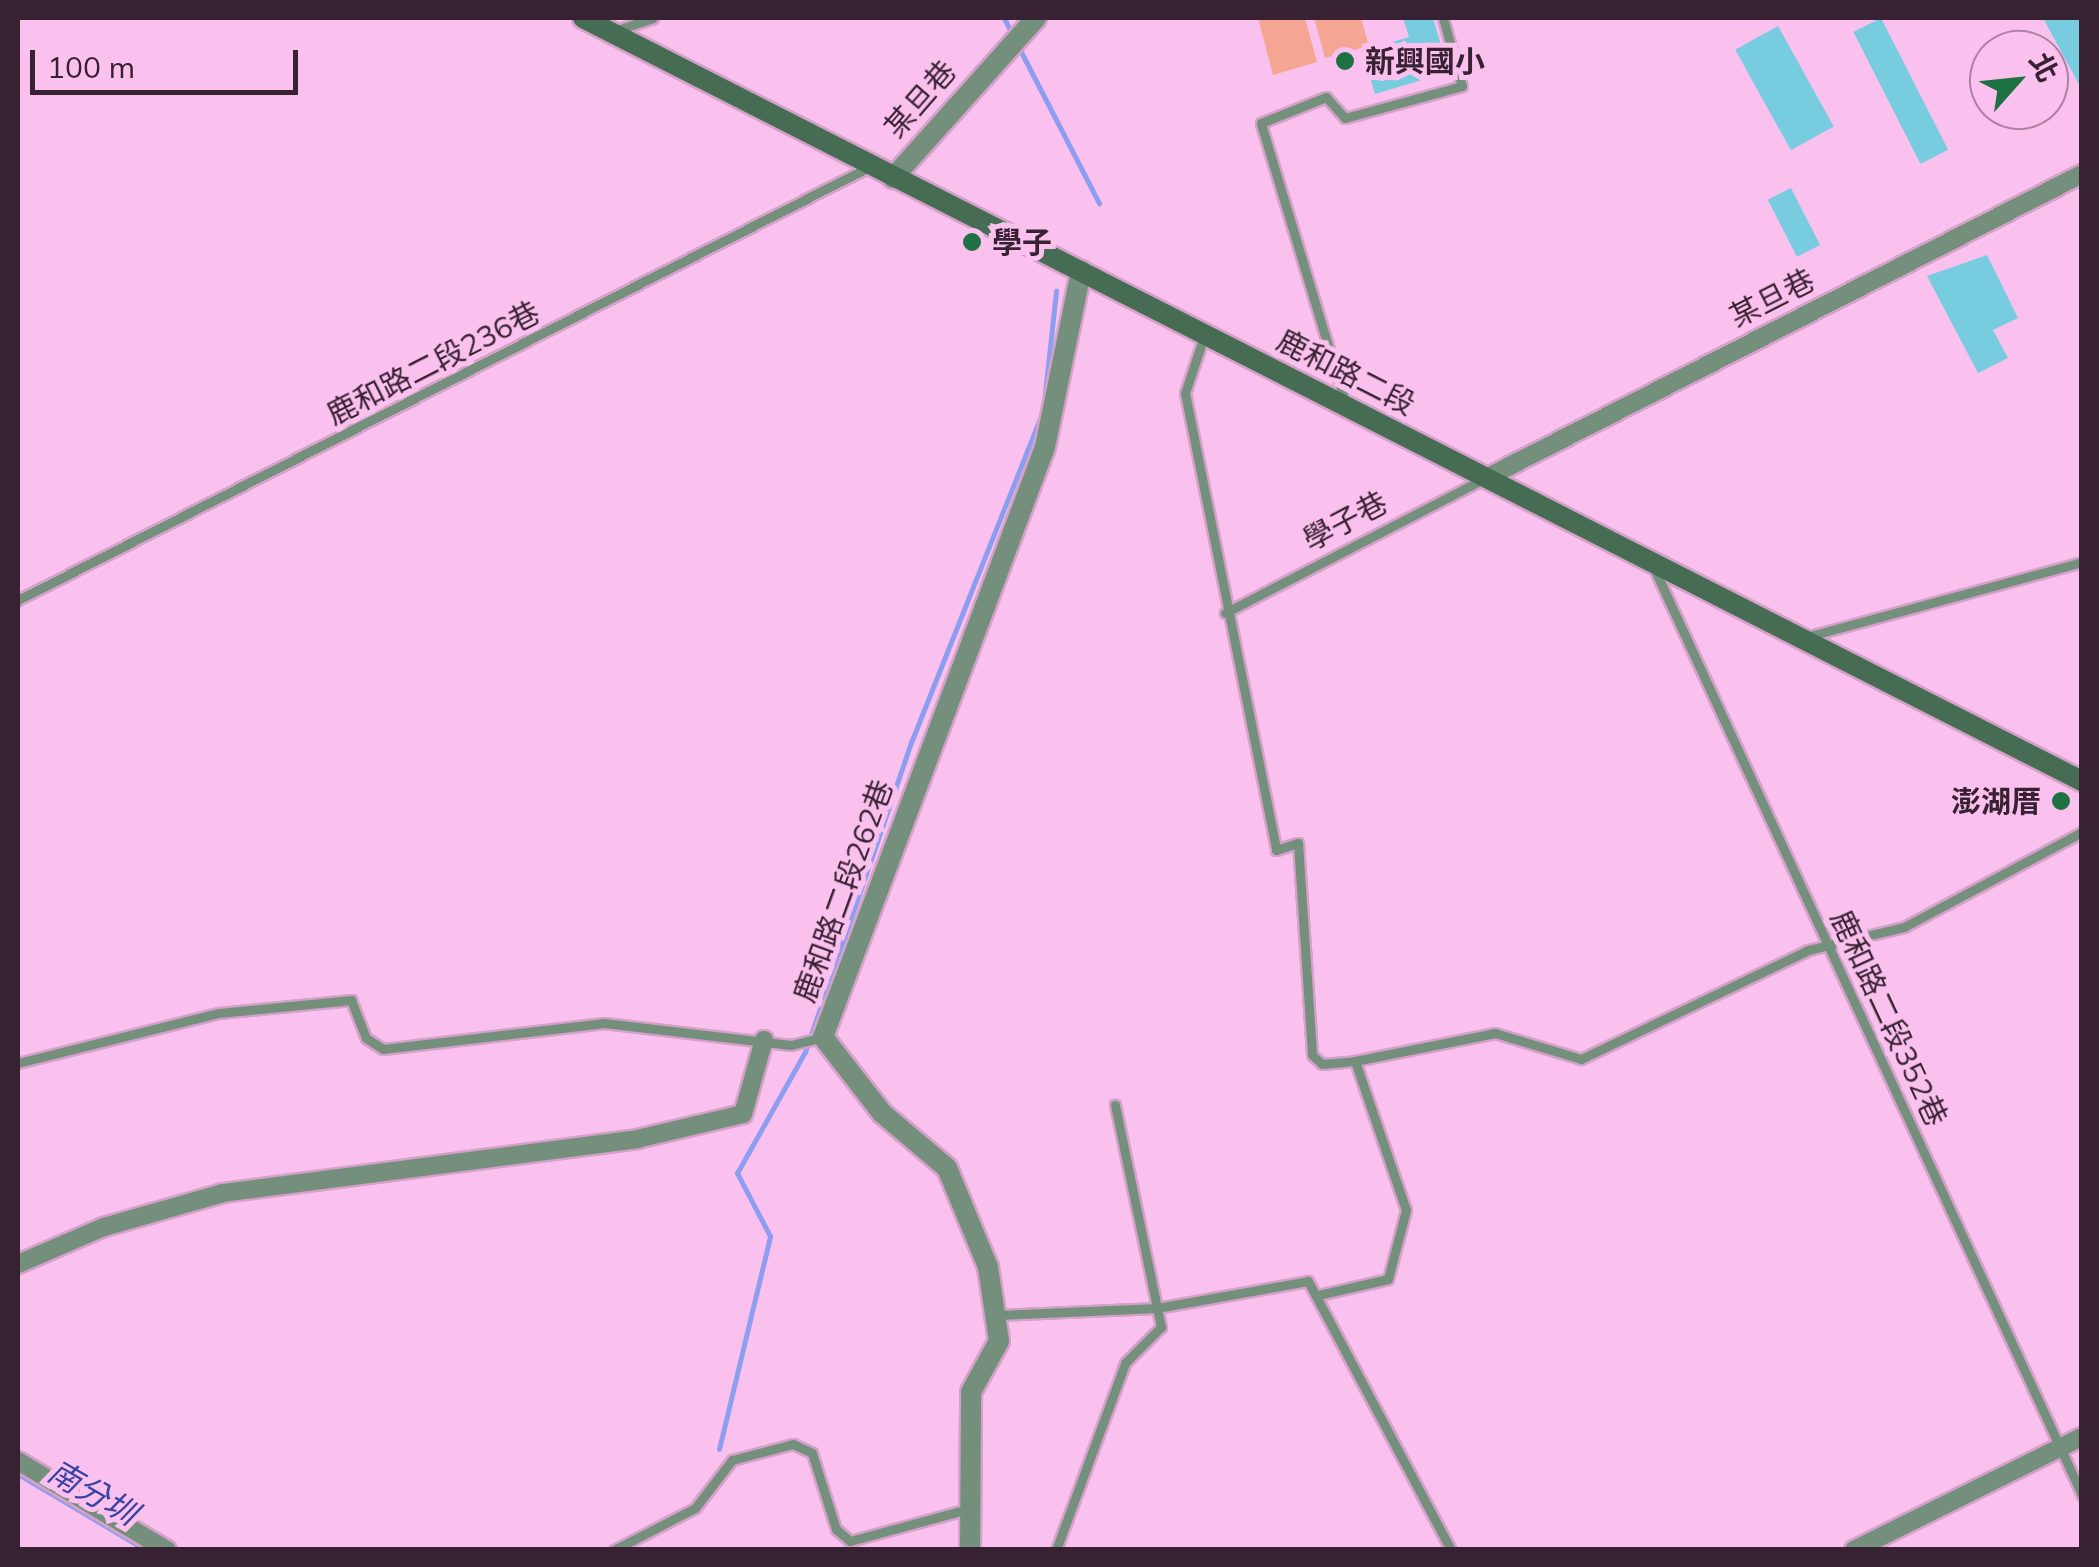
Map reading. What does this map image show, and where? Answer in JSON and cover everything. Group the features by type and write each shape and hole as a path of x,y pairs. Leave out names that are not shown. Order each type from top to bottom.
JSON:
{"main road":[{"name":"鹿和路二段","path":"582,18 869,167 1490,476 2082,781"}],"street":[{"name":"某旦巷","path":"892,178 1036,18"},
{"name":"某旦巷","path":"1490,476 2082,174"},
{"name":"鹿和路二段262巷","path":"970,1550 964,1510 971,1392 995,1354 998,1316 972,1212 946,1168 882,1114 822,1037 1045,447 1081,271"},
{"path":"18,1264 104,1226 223,1193 638,1139 743,1114 764,1040"},
{"path":"1854,1550 2082,1436"},
{"path":"18,1461 167,1550"}],"lane":[{"path":"612,32 654,18"},
{"path":"1348,408 1261,123 1326,97 1345,118 1462,86 1443,18"},
{"name":"鹿和路二段236巷","path":"18,600 869,167"},
{"path":"1204,333 1185,394 1225,613 1276,850 1298,843 1312,1055 1322,1064 1495,1034 1582,1059 1828,945 1904,926 2082,832"},
{"name":"學子巷","path":"1225,613 1490,476"},
{"name":"鹿和路二段352巷","path":"1651,562 2082,1495"},
{"path":"1804,638 2082,562"},
{"path":"18,1063 219,1012 352,1000 366,1038 382,1049 604,1023 791,1045 822,1037"},
{"path":"1318,1295 1388,1278 1406,1210 1355,1061"},
{"path":"1056,1550 1124,1363 1162,1326 1115,1105"},
{"path":"998,1316 1156,1308 1298,1276 1318,1295 1452,1550"},
{"path":"614,1550 694,1508 732,1460 793,1444 812,1454 836,1530 850,1541 964,1510"}],"shaded area":[{"path":"1258,18 1305,18 1317,62 1273,75"},
{"path":"1314,18 1361,18 1369,46 1325,58"}],"building":[{"path":"1403,18 1433,18 1449,72 1375,94 1362,51 1409,37"},
{"path":"1881,18 1948,150 1921,164 1853,32"},
{"path":"2043,18 2082,18 2082,90 2069,66 2069,30 2050,30"},
{"path":"1778,26 1834,127 1791,150 1735,50"},
{"path":"1791,188 1820,245 1797,257 1768,200"},
{"path":"1987,255 2018,318 1993,330 2008,358 1978,373 1927,276"}],"waterway":[{"path":"1004,18 1013,36"},
{"path":"1018,46 1099,203"},
{"path":"1044,402 1056,291"},
{"path":"719,1449 770,1236 737,1173 805,1052 912,740 1042,413"},
{"name":"南分圳","path":"18,1474 146,1550"}],"place":[{"name":"新興國小","path":"1345,61"},
{"name":"學子","path":"972,242"},
{"name":"澎湖厝","path":"2061,801"}]}
